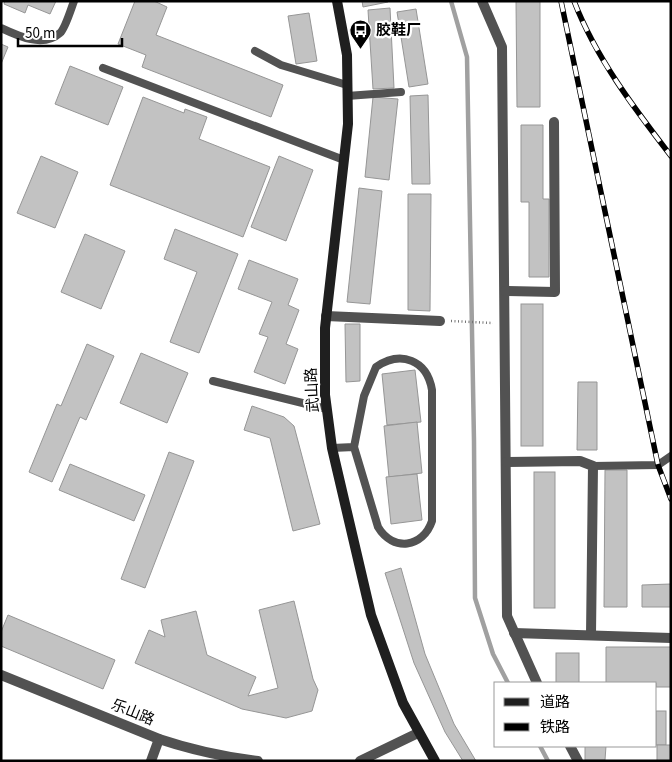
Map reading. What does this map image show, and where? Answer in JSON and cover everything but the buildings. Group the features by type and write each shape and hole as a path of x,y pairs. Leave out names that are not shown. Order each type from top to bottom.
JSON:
{"main road":[{"name":"武山路","path":"337,1 347,55 348,124 326,316 325,385 332,448 371,615 403,703 435,761"}],"street":[{"path":"482,1 502,47 507,616 537,682"},
{"path":"505,291 555,292 554,122"},
{"path":"326,316 440,321"},
{"path":"506,462 580,461 593,466 590,634"},
{"path":"514,633 671,638"},
{"name":"乐山路","path":"1,675 159,739 209,754 258,761"},
{"path":"360,761 418,732"},
{"path":"151,761 159,739"},
{"path":"571,747 578,761"}],"lane":[{"path":"1,28 19,36 44,41 61,33 74,1"},
{"path":"255,51 281,65 347,90 401,92"},
{"path":"104,68 344,160"},
{"path":"398,358 421,366 431,383 432,408 432,521 422,538 410,543 397,543 391,540 378,527 354,447 364,396 376,367 390,359 398,358"},
{"path":"213,381 327,409"},
{"path":"332,448 354,447"},
{"path":"593,466 658,465 671,456"}],"path":[{"path":"440,321 482,323"}],"waterway":[{"path":"451,1 467,57 475,598 493,654 507,682"},
{"path":"541,747 548,761"}],"railway":[{"path":"561,1 658,465 671,499"},
{"path":"574,1 593,43 617,82 671,156"}],"place":[{"name":"胶鞋厂","path":"360,49"}]}
